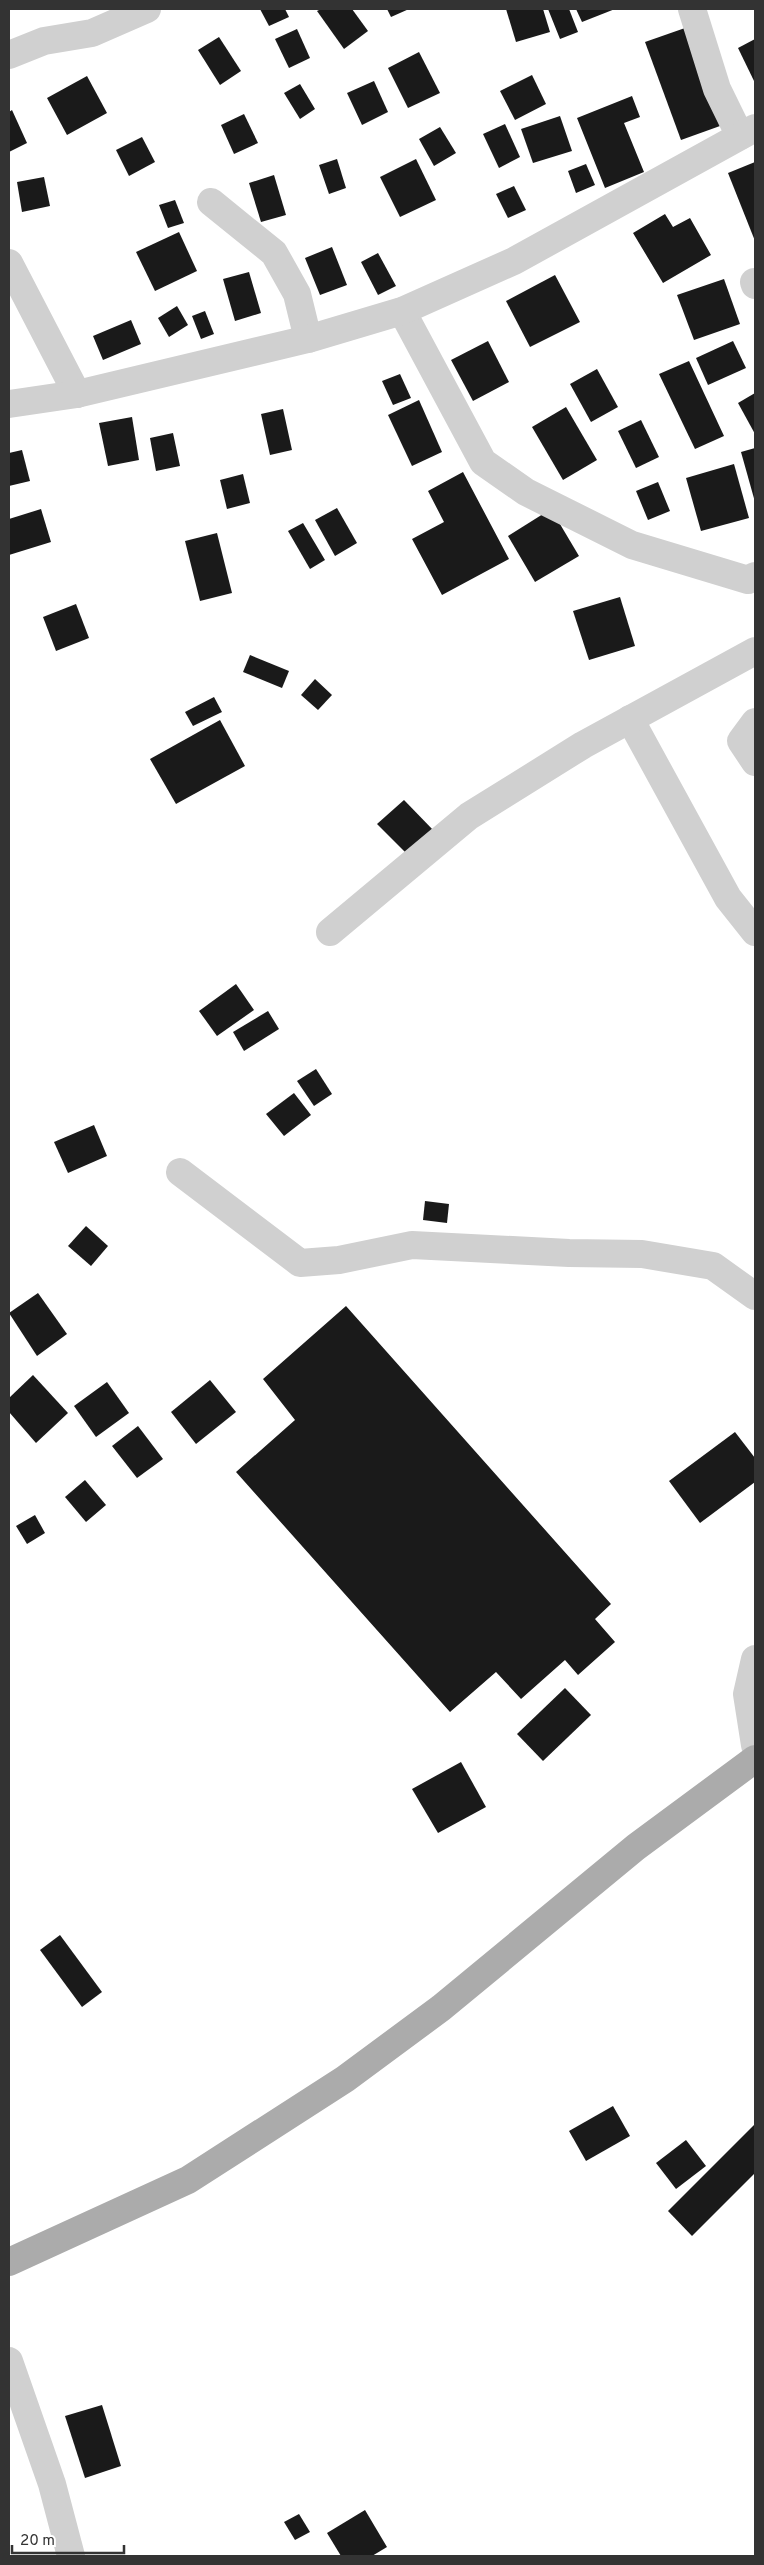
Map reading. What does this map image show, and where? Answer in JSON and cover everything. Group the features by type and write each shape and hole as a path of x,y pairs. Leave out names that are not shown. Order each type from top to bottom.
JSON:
{"main road":[{"path":"9,2262 188,2180 345,2079 441,2008 636,1847 755,1759"}],"street":[{"path":"9,54 44,41 92,33 147,9"},
{"path":"9,404 77,394 308,339 402,311 514,261 748,132 717,89 692,9"},
{"path":"211,202 274,253 297,294 308,339"},
{"path":"9,264 77,394"},
{"path":"402,311 483,462 526,492 632,545 753,585"},
{"path":"330,932 469,816 583,745 755,650"},
{"path":"630,719 728,898 755,932"},
{"path":"755,722 741,741 755,762"},
{"path":"180,1172 300,1264 339,1260 412,1245 642,1254 713,1266 755,1296"},
{"path":"755,1659 747,1694 755,1745"},
{"path":"9,2361 52,2484 71,2556"}],"building":[{"path":"260,9 285,9 289,17 269,26"},
{"path":"321,9 352,9 368,31 344,49 317,11"},
{"path":"387,9 409,9 391,17"},
{"path":"506,9 543,9 550,32 516,42"},
{"path":"548,9 569,9 578,32 560,39"},
{"path":"576,9 615,9 582,22"},
{"path":"685,28 720,126 681,140 645,42"},
{"path":"297,29 310,58 289,68 275,39"},
{"path":"219,37 241,71 220,85 198,50"},
{"path":"755,39 755,83 738,48"},
{"path":"419,52 440,93 408,108 388,68"},
{"path":"532,75 546,104 515,120 500,91"},
{"path":"87,76 107,113 67,135 47,98"},
{"path":"374,81 388,112 362,125 347,93"},
{"path":"300,84 315,109 300,119 284,93"},
{"path":"632,96 640,117 624,123 644,172 605,188 577,118"},
{"path":"12,110 27,143 9,152 9,112"},
{"path":"244,114 258,143 234,154 221,125"},
{"path":"560,116 572,151 533,163 521,129"},
{"path":"505,124 520,157 499,168 483,134"},
{"path":"440,127 456,153 434,166 419,139"},
{"path":"142,137 155,162 129,176 116,150"},
{"path":"337,159 346,188 329,194 319,165"},
{"path":"416,159 436,200 400,217 380,177"},
{"path":"755,162 755,241 728,173"},
{"path":"586,164 595,185 576,193 568,171"},
{"path":"274,175 286,215 261,222 249,183"},
{"path":"44,177 50,206 22,212 17,182"},
{"path":"514,186 526,210 508,218 496,194"},
{"path":"175,200 184,223 168,228 159,205"},
{"path":"665,214 673,227 690,218 711,255 663,283 633,233"},
{"path":"179,232 197,271 155,291 136,252"},
{"path":"332,247 347,285 320,295 305,258"},
{"path":"378,253 396,286 378,295 361,262"},
{"path":"249,272 261,313 235,321 223,279"},
{"path":"555,275 580,322 530,347 506,301"},
{"path":"724,279 740,324 694,340 677,295"},
{"path":"177,306 188,325 169,337 158,318"},
{"path":"205,311 214,334 201,339 192,316"},
{"path":"131,320 141,344 103,360 93,336"},
{"path":"488,341 509,382 473,401 451,360"},
{"path":"733,341 746,368 708,385 696,358"},
{"path":"689,361 724,436 695,449 659,374"},
{"path":"597,369 618,407 591,422 570,384"},
{"path":"400,374 411,398 393,405 382,381"},
{"path":"755,393 755,434 738,403"},
{"path":"419,400 442,452 412,466 388,415"},
{"path":"566,407 597,460 563,480 532,427"},
{"path":"283,409 292,450 270,455 261,414"},
{"path":"132,417 139,460 108,466 99,423"},
{"path":"641,420 659,457 636,468 618,431"},
{"path":"173,433 180,466 156,471 150,438"},
{"path":"755,448 755,502 741,452"},
{"path":"22,450 30,481 9,486 9,453"},
{"path":"734,464 749,518 701,531 686,478"},
{"path":"463,472 509,559 442,595 412,539 444,522 428,491"},
{"path":"243,474 250,503 227,509 220,480"},
{"path":"658,482 670,511 648,520 636,491"},
{"path":"337,508 357,543 335,556 315,520"},
{"path":"41,509 51,542 9,555 9,519"},
{"path":"551,509 579,556 535,582 508,536"},
{"path":"303,523 325,560 310,569 288,531"},
{"path":"217,533 232,593 200,601 185,541"},
{"path":"620,597 635,646 589,660 573,611"},
{"path":"76,604 89,638 56,651 43,617"},
{"path":"250,655 289,671 282,688 243,672"},
{"path":"315,679 332,695 318,710 301,695"},
{"path":"214,697 222,712 193,726 185,712"},
{"path":"220,720 245,766 176,804 150,759"},
{"path":"404,800 435,832 410,857 377,824"},
{"path":"236,984 254,1010 217,1036 199,1011"},
{"path":"268,1011 279,1029 244,1051 233,1032"},
{"path":"316,1069 332,1094 314,1106 297,1081"},
{"path":"294,1093 311,1115 284,1136 266,1114"},
{"path":"94,1125 107,1156 68,1173 54,1142"},
{"path":"425,1201 449,1204 447,1223 423,1220"},
{"path":"86,1226 108,1246 91,1266 68,1246"},
{"path":"38,1293 67,1334 37,1356 9,1313"},
{"path":"346,1306 611,1604 595,1619 615,1642 578,1675 565,1660 521,1699 496,1672 450,1712 236,1472 295,1420 263,1379"},
{"path":"33,1375 68,1413 36,1443 9,1412 9,1398"},
{"path":"210,1380 236,1412 196,1444 171,1412"},
{"path":"107,1382 129,1413 96,1437 74,1406"},
{"path":"138,1426 163,1459 137,1478 112,1446"},
{"path":"735,1432 755,1458 755,1482 700,1523 669,1481"},
{"path":"85,1480 106,1505 86,1522 65,1497"},
{"path":"35,1515 45,1533 27,1544 16,1526"},
{"path":"565,1688 591,1715 543,1761 517,1734"},
{"path":"461,1762 486,1807 438,1833 412,1789"},
{"path":"60,1935 102,1992 82,2007 40,1950"},
{"path":"613,2106 630,2136 586,2161 569,2131"},
{"path":"755,2124 755,2173 692,2236 668,2211"},
{"path":"686,2140 706,2166 676,2189 656,2163"},
{"path":"102,2405 121,2466 85,2478 65,2416"},
{"path":"365,2510 387,2547 372,2556 341,2556 327,2533"},
{"path":"299,2514 310,2532 295,2540 284,2522"}]}
